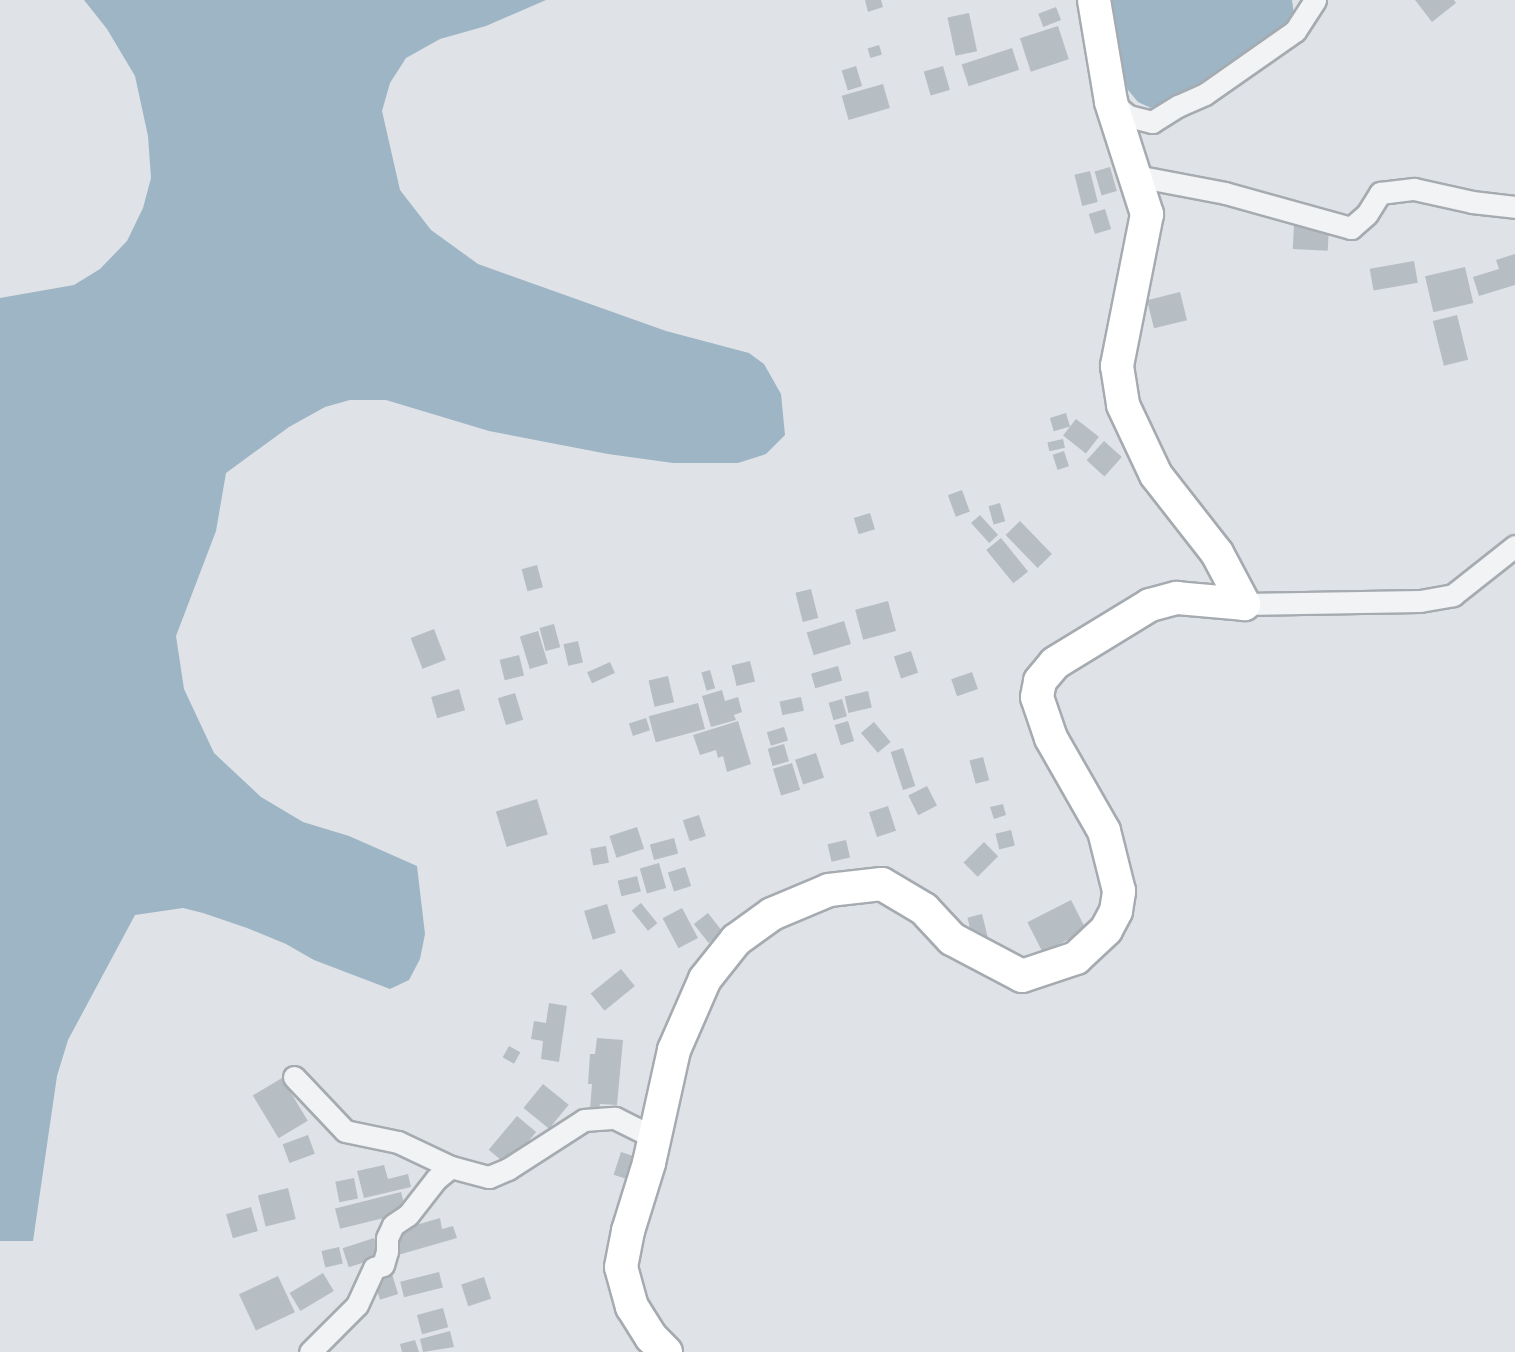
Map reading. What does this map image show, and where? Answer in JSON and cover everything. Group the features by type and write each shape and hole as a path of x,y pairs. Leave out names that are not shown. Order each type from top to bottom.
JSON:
{"street":[{"path":"1094,0 1111,102 1147,214 1117,366 1123,405 1156,476 1217,553 1244,604"},
{"path":"1111,102 1128,116 1152,122 1178,106 1205,94 1295,31 1316,0"},
{"path":"1136,176 1226,193 1351,228 1367,214 1380,193 1414,189 1472,202 1515,207"},
{"path":"666,1352 651,1337 632,1307 621,1267 628,1231 655,1138 674,1050 705,979 736,940 772,914 829,890 882,884 924,909 952,939 1022,976 1076,958 1106,930 1116,911 1119,891 1104,831 1051,738 1037,697 1040,681 1055,663 1150,605 1177,598 1244,604 1420,601 1453,595 1515,546"},
{"path":"294,1077 345,1131 398,1142 451,1167 489,1177 508,1169 584,1120 615,1118 655,1138"},
{"path":"310,1352 357,1305 374,1268 383,1264 387,1251 387,1238 393,1225 408,1215 436,1179 451,1167"}],"water":[{"path":"84,0 546,0 486,26 440,39 406,58 390,83 382,111 400,190 431,230 478,264 666,331 749,353 764,364 781,394 785,435 766,454 738,463 673,463 608,454 489,431 386,400 350,400 325,407 289,427 226,473 216,531 176,636 184,689 214,753 261,797 303,822 349,836 417,866 425,934 420,959 409,980 390,989 314,960 286,944 247,928 203,913 183,908 135,915 68,1040 57,1076 33,1241 0,1241 0,298 74,285 100,269 127,241 143,208 151,178 148,136 135,76 107,29"},
{"path":"1111,0 1292,0 1294,15 1280,30 1211,78 1151,108 1138,102 1128,90 1119,68"}],"building":[{"path":"865,0 881,0 883,7 868,12"},
{"path":"1415,0 1454,0 1456,3 1432,22"},
{"path":"1056,7 1061,20 1043,27 1038,14"},
{"path":"969,13 977,51 956,56 947,18"},
{"path":"1058,26 1069,59 1031,72 1020,38"},
{"path":"879,45 882,55 870,58 868,49"},
{"path":"1012,48 1019,70 969,86 962,64"},
{"path":"856,66 862,86 848,90 842,70"},
{"path":"943,66 950,90 931,96 924,72"},
{"path":"883,84 890,108 849,120 842,96"},
{"path":"1110,167 1117,191 1102,195 1095,171"},
{"path":"1090,171 1098,202 1082,206 1074,175"},
{"path":"1105,209 1111,229 1095,234 1089,214"},
{"path":"1294,225 1329,227 1328,251 1293,249"},
{"path":"1515,254 1515,285 1479,296 1473,277 1499,269 1496,260"},
{"path":"1414,261 1418,283 1374,290 1370,269"},
{"path":"1465,267 1473,303 1433,312 1425,276"},
{"path":"1180,292 1187,320 1154,328 1147,300"},
{"path":"1457,315 1468,360 1444,366 1433,321"},
{"path":"1066,413 1070,426 1054,431 1050,418"},
{"path":"1076,419 1099,437 1086,453 1063,436"},
{"path":"1063,439 1065,448 1049,451 1047,443"},
{"path":"1104,441 1122,457 1104,476 1087,460"},
{"path":"1064,451 1069,466 1058,470 1053,455"},
{"path":"962,490 970,512 956,517 948,495"},
{"path":"1000,503 1005,521 994,525 988,506"},
{"path":"870,513 875,529 859,534 854,518"},
{"path":"980,515 998,535 989,543 971,523"},
{"path":"1020,521 1052,554 1038,568 1006,535"},
{"path":"1001,538 1028,571 1013,583 986,550"},
{"path":"537,565 543,587 527,591 522,569"},
{"path":"811,589 818,618 803,622 795,593"},
{"path":"888,601 896,631 863,640 855,610"},
{"path":"844,621 851,644 814,655 807,632"},
{"path":"554,624 560,647 546,651 540,628"},
{"path":"434,629 446,660 422,669 411,638"},
{"path":"538,631 548,664 530,669 520,637"},
{"path":"578,641 583,662 568,666 563,644"},
{"path":"911,651 918,673 901,678 894,657"},
{"path":"519,655 524,675 505,680 500,660"},
{"path":"750,661 755,681 737,686 732,666"},
{"path":"610,662 615,673 592,683 587,672"},
{"path":"838,666 842,680 815,688 811,674"},
{"path":"710,670 715,688 707,691 701,672"},
{"path":"972,672 978,689 957,696 951,679"},
{"path":"668,676 674,702 655,707 649,680"},
{"path":"459,689 465,710 437,718 431,697"},
{"path":"722,690 725,701 738,697 742,712 734,715 736,720 711,727 702,696"},
{"path":"868,691 872,708 848,713 845,696"},
{"path":"515,693 523,720 506,725 498,698"},
{"path":"801,697 804,711 782,715 779,702"},
{"path":"842,699 847,716 834,720 829,703"},
{"path":"698,703 705,729 656,742 649,716"},
{"path":"646,718 650,730 633,736 629,724"},
{"path":"738,721 751,764 727,772 723,756 718,758 716,750 700,755 693,735"},
{"path":"848,721 854,741 841,745 835,725"},
{"path":"874,722 891,742 878,753 861,733"},
{"path":"784,727 788,740 771,746 767,732"},
{"path":"784,744 789,761 773,766 768,749"},
{"path":"903,748 915,786 903,790 891,752"},
{"path":"816,753 824,778 803,785 795,760"},
{"path":"983,757 989,780 976,784 969,761"},
{"path":"792,763 800,790 781,796 773,769"},
{"path":"927,786 937,806 918,815 908,796"},
{"path":"537,799 548,834 507,847 496,812"},
{"path":"1003,804 1006,815 994,819 990,807"},
{"path":"888,806 896,831 877,837 869,812"},
{"path":"699,815 706,836 690,841 683,820"},
{"path":"637,827 644,849 617,858 609,836"},
{"path":"1011,830 1015,846 999,849 995,834"},
{"path":"674,838 678,853 654,860 650,844"},
{"path":"846,840 850,858 832,862 827,844"},
{"path":"984,842 998,856 978,877 963,863"},
{"path":"606,846 609,863 593,866 590,849"},
{"path":"659,863 666,888 647,894 640,869"},
{"path":"685,867 691,886 674,892 668,873"},
{"path":"637,876 641,892 621,896 618,881"},
{"path":"1071,900 1086,930 1043,953 1027,922"},
{"path":"641,903 657,923 648,931 632,911"},
{"path":"607,904 616,933 593,940 584,911"},
{"path":"682,908 698,938 679,948 663,918"},
{"path":"708,913 723,932 709,943 694,924"},
{"path":"982,914 989,942 974,946 967,918"},
{"path":"621,969 635,986 605,1011 591,994"},
{"path":"549,1003 567,1006 559,1062 541,1059 543,1041 531,1039 534,1021 546,1023"},
{"path":"597,1038 623,1040 617,1105 600,1104 599,1110 590,1109 592,1084 588,1084 590,1054 595,1054"},
{"path":"509,1046 520,1052 514,1064 503,1057"},
{"path":"282,1078 308,1121 279,1138 253,1096"},
{"path":"543,1084 569,1105 549,1129 523,1108"},
{"path":"517,1116 536,1132 508,1166 489,1150"},
{"path":"308,1135 315,1154 289,1163 283,1144"},
{"path":"621,1152 636,1157 629,1180 614,1175"},
{"path":"384,1165 388,1179 408,1174 411,1187 364,1198 357,1171"},
{"path":"354,1178 358,1199 339,1202 335,1182"},
{"path":"288,1188 296,1219 266,1227 258,1195"},
{"path":"401,1192 406,1212 340,1229 335,1208"},
{"path":"251,1207 258,1231 233,1238 226,1214"},
{"path":"440,1218 442,1229 453,1226 457,1238 398,1255 392,1232"},
{"path":"374,1238 380,1257 349,1267 343,1248"},
{"path":"339,1247 343,1264 325,1268 321,1251"},
{"path":"439,1272 443,1288 404,1297 400,1282"},
{"path":"323,1273 334,1291 300,1311 290,1293"},
{"path":"392,1274 398,1294 380,1300 374,1280"},
{"path":"278,1276 295,1312 256,1330 239,1294"},
{"path":"484,1277 491,1299 468,1306 461,1284"},
{"path":"443,1308 448,1327 422,1334 417,1315"},
{"path":"450,1331 454,1347 423,1352 420,1339"},
{"path":"415,1340 419,1352 402,1352 400,1344"}]}
